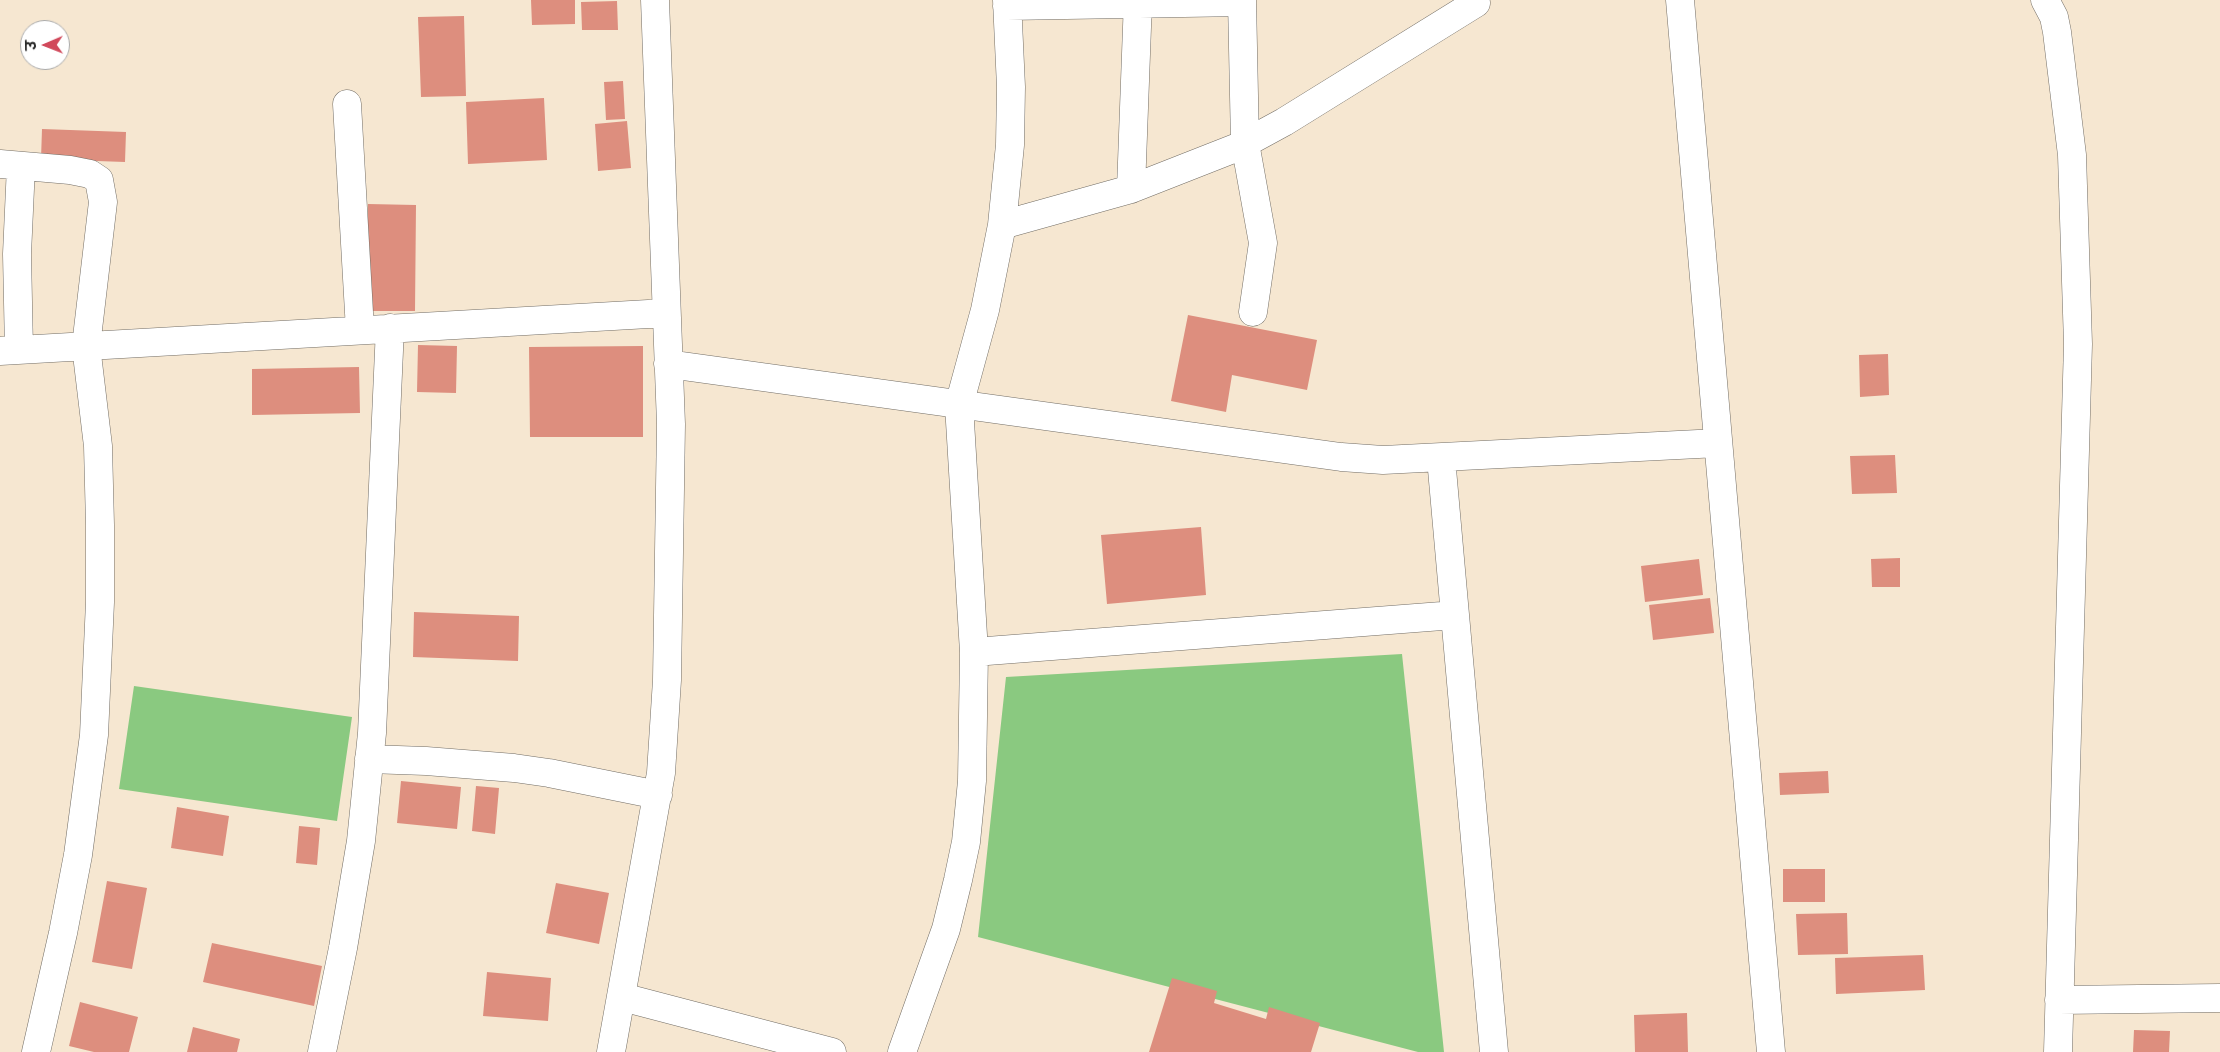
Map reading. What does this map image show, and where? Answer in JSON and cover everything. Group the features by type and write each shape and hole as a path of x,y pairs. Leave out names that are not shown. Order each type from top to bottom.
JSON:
{"street":[{"path":"611,1052 662,773 667,680 671,424 656,0"},
{"path":"1680,0 1771,1052"},
{"path":"2045,0 2054,17 2058,32 2072,155 2078,344 2058,1052"},
{"path":"902,1052 946,929 966,842 972,781 974,652 959,405 985,310 1002,225 1010,145 1011,87 1007,3 1242,1 1245,143 1263,243 1263,256 1253,312"},
{"path":"1131,189 1139,3"},
{"path":"1002,225 1131,189 1245,143 1284,122 1476,3"},
{"path":"347,104 360,330"},
{"path":"36,1052 63,933 78,855 94,735 100,602 100,525 98,446 86,346 102,188 99,180 90,174 70,170 10,165 17,254 10,351 86,346 390,328 666,313"},
{"path":"322,1052 343,948 361,841 372,733 390,328"},
{"path":"668,364 1341,457 1383,460 1441,458 1718,443"},
{"path":"1441,458 1494,1052"},
{"path":"974,652 1455,614"},
{"path":"369,759 426,761 514,768 549,773 658,795"},
{"path":"622,997 832,1052"},
{"path":"2059,1000 2220,998"}],"green space":[{"path":"1402,654 1444,1052 1418,1052 978,937 1006,677"},
{"path":"134,686 352,717 337,821 119,789"}],"building":[{"path":"531,0 575,0 575,24 532,25"},
{"path":"617,1 618,30 582,30 581,2"},
{"path":"464,16 466,96 421,97 418,17"},
{"path":"623,81 625,119 606,120 604,82"},
{"path":"544,98 547,160 468,164 466,102"},
{"path":"627,121 631,168 598,171 595,124"},
{"path":"42,129 126,132 125,162 41,159"},
{"path":"368,204 416,205 415,311 368,311"},
{"path":"1188,315 1317,340 1307,390 1232,375 1226,412 1171,401"},
{"path":"418,345 457,346 456,393 417,392"},
{"path":"643,346 643,437 530,437 529,347"},
{"path":"1888,354 1889,395 1860,397 1859,355"},
{"path":"359,367 360,413 252,415 252,369"},
{"path":"1895,455 1897,493 1852,494 1850,456"},
{"path":"1201,527 1206,595 1107,604 1101,535"},
{"path":"1900,558 1900,587 1872,587 1871,559"},
{"path":"1699,559 1703,595 1645,602 1641,566"},
{"path":"1710,598 1714,633 1653,640 1649,605"},
{"path":"414,612 519,616 518,661 413,657"},
{"path":"1828,771 1829,793 1780,795 1779,773"},
{"path":"401,781 461,787 457,829 397,823"},
{"path":"476,786 499,788 495,834 472,831"},
{"path":"177,807 229,816 223,856 171,848"},
{"path":"299,826 320,828 317,865 296,863"},
{"path":"1783,869 1825,869 1825,902 1783,902"},
{"path":"107,881 147,888 132,969 92,962"},
{"path":"556,883 609,893 599,944 546,933"},
{"path":"1847,913 1848,954 1798,955 1796,914"},
{"path":"212,943 322,966 314,1006 203,982"},
{"path":"1923,955 1925,990 1836,994 1835,958"},
{"path":"487,972 551,978 548,1021 483,1016"},
{"path":"1172,978 1217,991 1214,1003 1266,1019 1269,1007 1320,1023 1311,1052 1149,1052"},
{"path":"80,1002 138,1017 129,1052 94,1052 69,1046"},
{"path":"1687,1013 1688,1052 1635,1052 1634,1015"},
{"path":"193,1027 240,1039 237,1052 187,1052"},
{"path":"2134,1030 2170,1031 2169,1052 2133,1052"}]}
